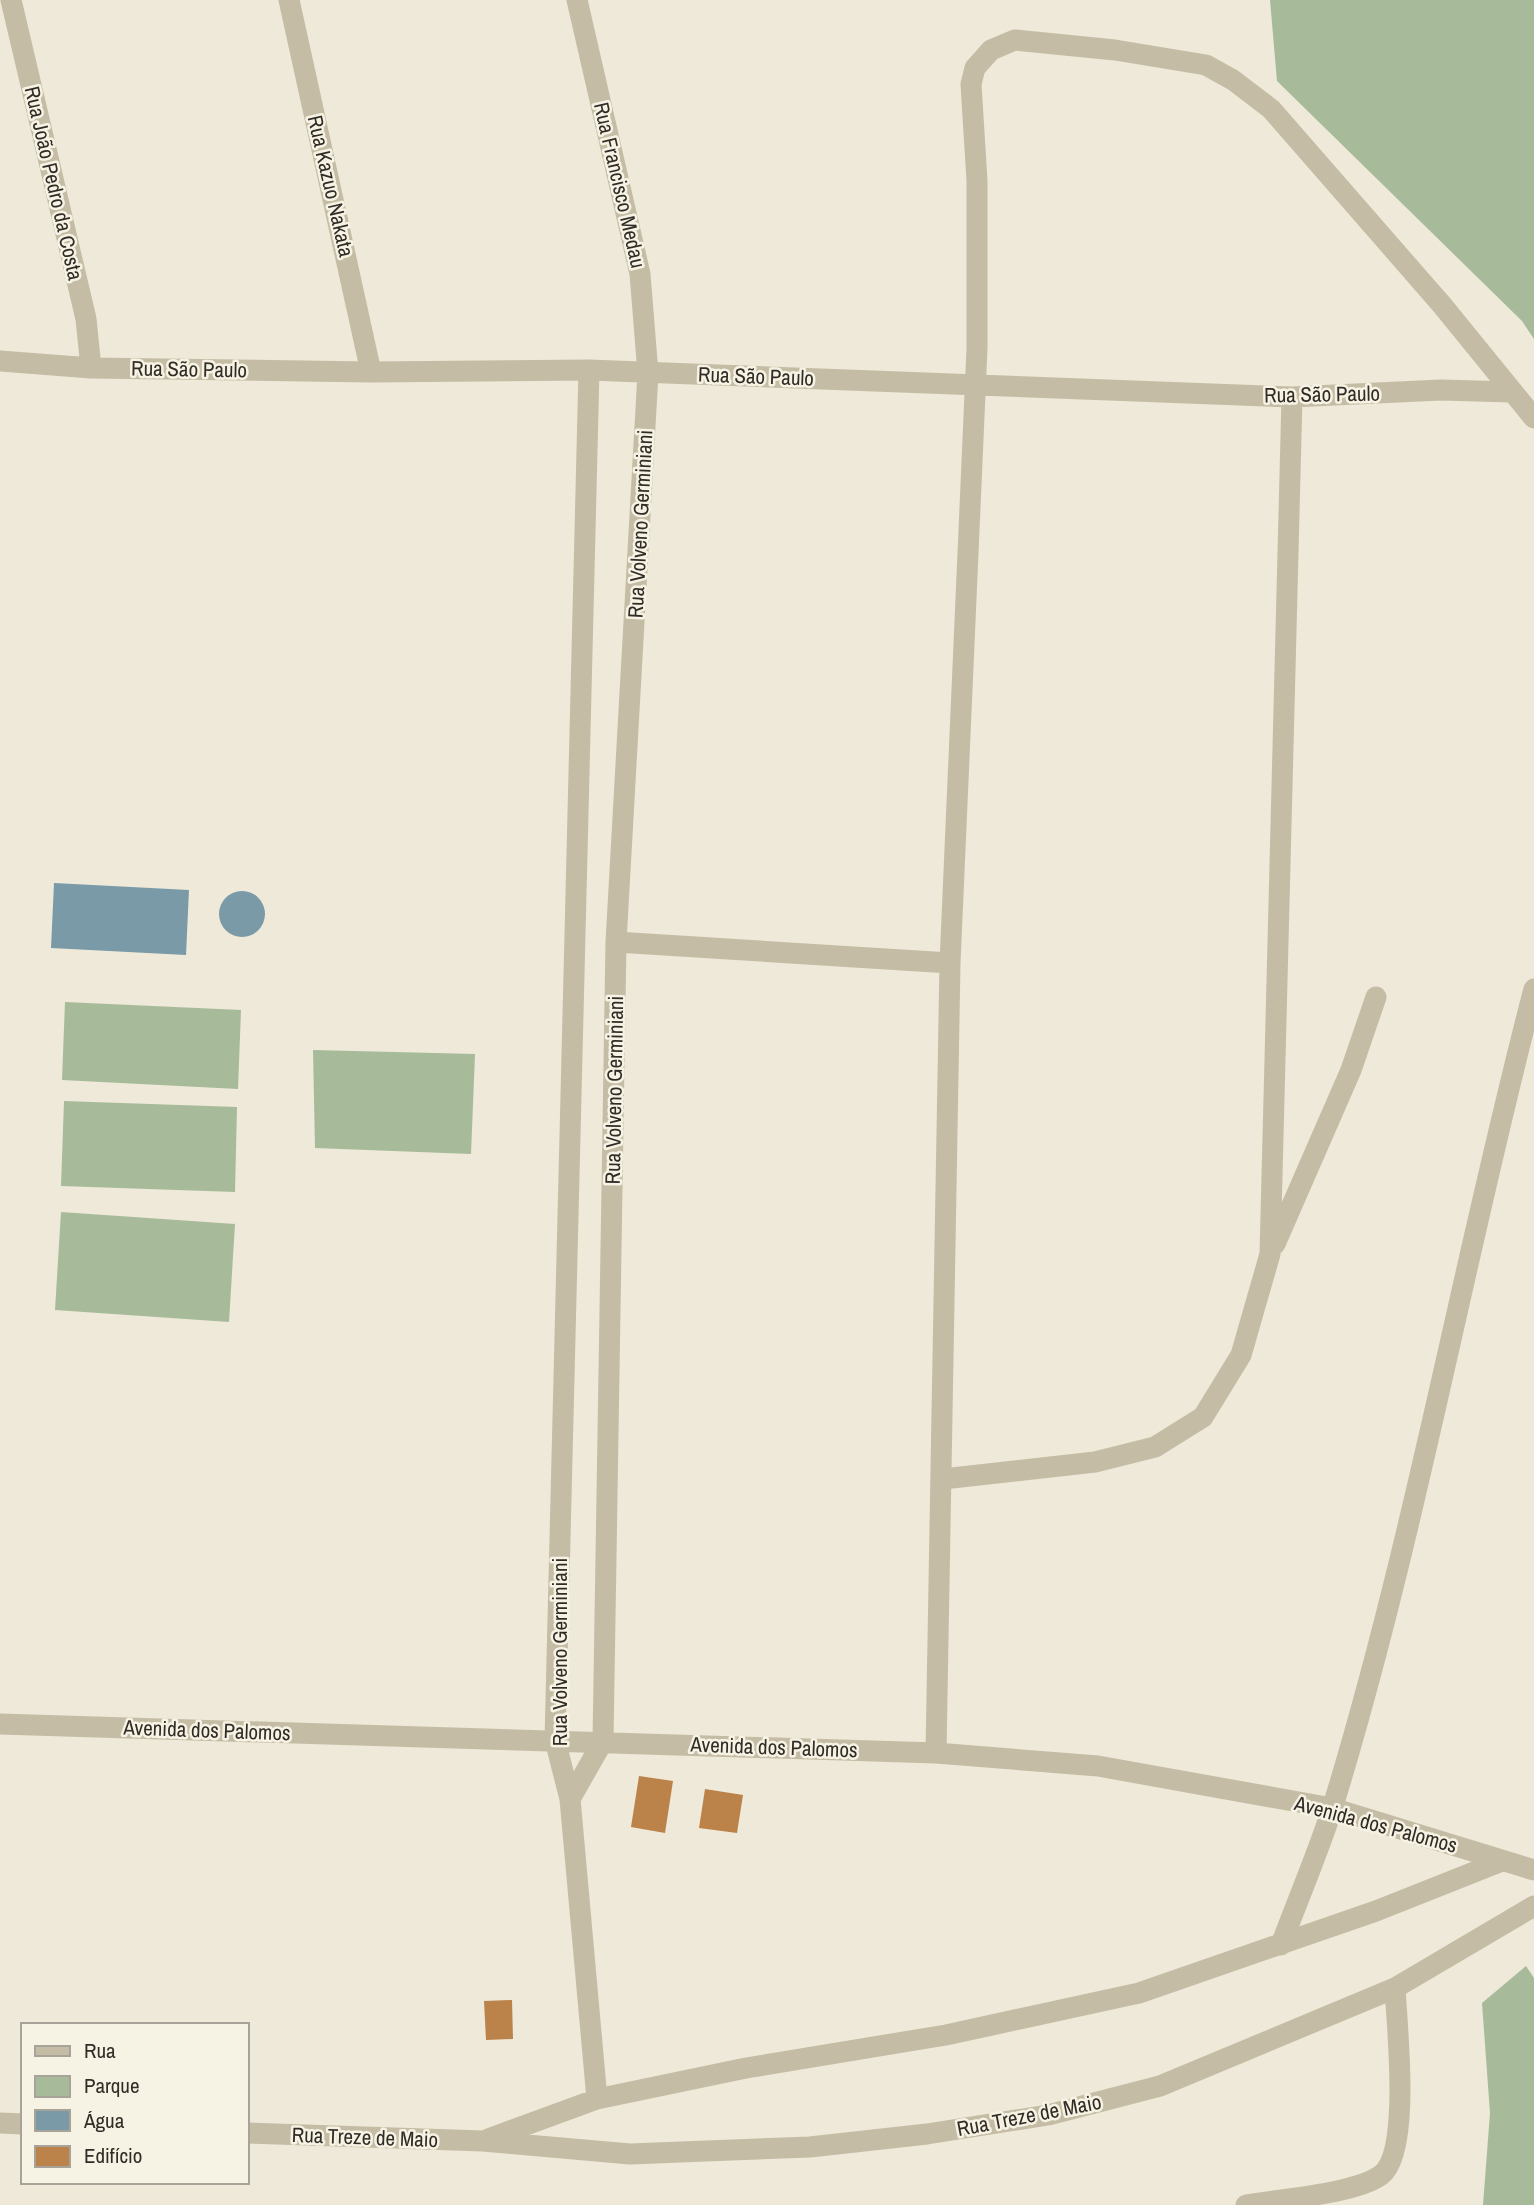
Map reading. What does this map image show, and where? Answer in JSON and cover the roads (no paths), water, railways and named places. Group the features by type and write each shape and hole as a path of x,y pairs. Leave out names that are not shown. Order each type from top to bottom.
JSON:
{"street":[{"name":"Rua João Pedro da Costa","path":"11,0 86,319 90,368"},
{"name":"Rua Kazuo Nakata","path":"289,0 371,372"},
{"name":"Rua Francisco Medau","path":"577,0 640,274 648,373"},
{"path":"936,1753 943,1479 950,963 978,258 971,84 975,68 991,50 1015,40 1115,50 1206,65 1233,80 1271,109 1442,305 1534,418"},
{"name":"Rua São Paulo","path":"0,361 90,368 371,372 589,370 1292,397 1441,390 1511,392"},
{"name":"Rua Volveno Germiniani","path":"589,370 555,1740 570,1799 597,2099"},
{"name":"Rua Volveno Germiniani","path":"570,1799 603,1741 616,942 648,373"},
{"path":"1270,1254 1292,397"},
{"path":"616,942 950,963"},
{"path":"1280,1945 1332,1808 1390,1597 1499,1123 1534,989"},
{"path":"943,1479 1095,1462 1155,1447 1203,1417 1241,1355 1270,1254 1351,1070 1376,997"},
{"name":"Avenida dos Palomos","path":"0,1724 936,1753 1098,1766 1332,1808 1534,1870"},
{"name":"Rua Treze de Maio","path":"483,2141 597,2099 746,2068 946,2035 1139,1993 1376,1911 1502,1861"},
{"name":"Rua Treze de Maio","path":"248,2133 483,2141 630,2154 810,2147 927,2134 1034,2117 1160,2086 1395,1988 1534,1906"},
{"path":"1246,2205 1360,2186 1382,2175 1394,2157 1400,2127 1395,1988"},
{"path":"0,2123 21,2124"}],"water":[{"path":"54,883 189,890 186,955 51,948"},
{"path":"242,891 258,898 265,914 258,930 242,937 226,930 219,914 226,898"}]}
